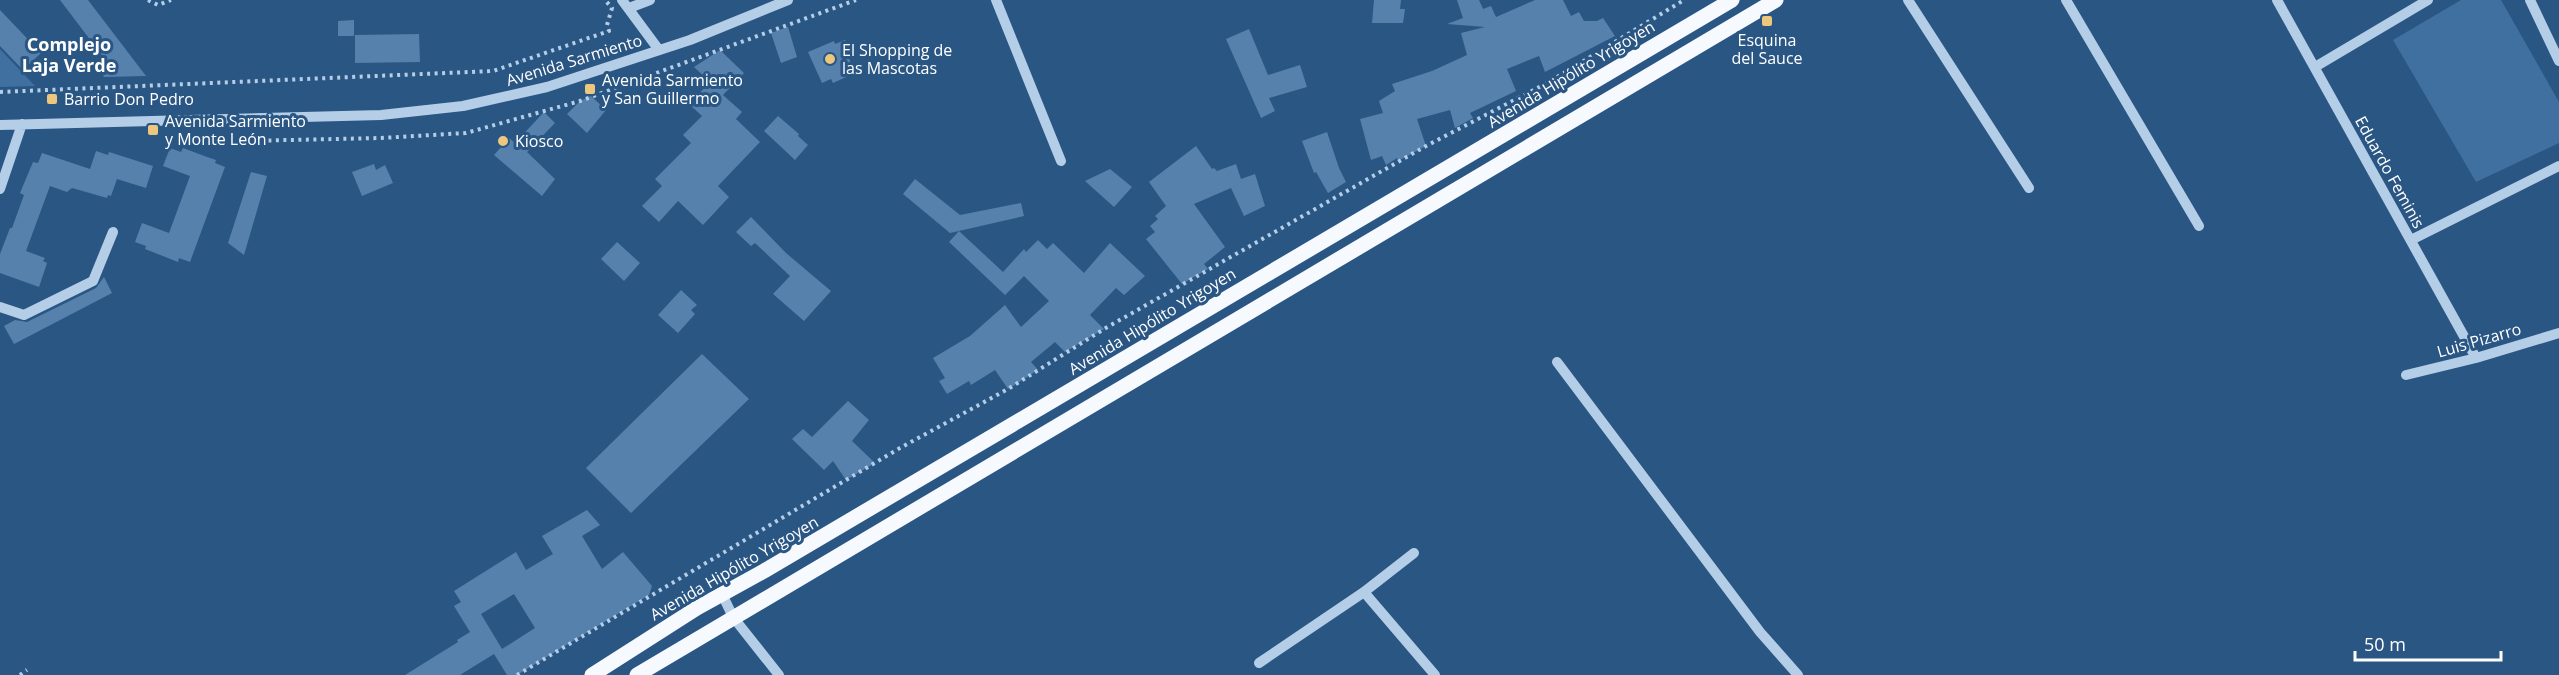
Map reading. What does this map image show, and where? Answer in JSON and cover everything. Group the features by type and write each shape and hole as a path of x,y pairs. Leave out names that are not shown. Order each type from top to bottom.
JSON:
{"main road":[{"name":"Avenida Hipólito Yrigoyen","path":"592,675 722,594 1732,0"},
{"path":"637,675 1776,0"},
{"path":"1139,350 1150,371"}],"street":[{"path":"650,0 625,4 659,50"},
{"name":"Avenida Sarmiento","path":"0,125 381,115 463,106 547,87 659,50 788,0"},
{"path":"996,0 1061,161"},
{"path":"1908,0 2029,188"},
{"path":"2066,0 2199,226"},
{"name":"Eduardo Feminis","path":"2277,0 2476,358"},
{"path":"2315,68 2428,0"},
{"path":"2530,0 2559,61"},
{"path":"0,189 22,124"},
{"path":"2410,240 2559,166"},
{"path":"0,307 24,315 93,281 113,232"},
{"name":"Luis Pizarro","path":"2406,375 2476,358 2559,333"},
{"path":"1557,362 1760,632 1798,675"},
{"path":"1259,663 1364,592 1414,554"},
{"path":"1364,592 1435,675"},
{"path":"722,594 733,617 779,675"}],"path":[{"path":"148,0 158,5 171,0"},
{"path":"0,92 493,71 609,31 607,25 612,8 605,0"},
{"path":"517,675 891,453 1008,389 1104,329 1407,156 1549,82 1684,0"},
{"path":"20,675 27,670"}],"shaded area":[{"path":"2461,0 2501,0 2559,102 2559,143 2476,182 2393,40"},
{"path":"0,49 35,86 0,87"}],"building":[{"path":"60,0 88,0 146,76 104,77 99,66 107,62"},
{"path":"1374,0 1401,0 1400,9 1405,9 1403,23 1372,23"},
{"path":"1457,0 1479,0 1483,9 1491,6 1496,17 1535,0 1563,0 1571,16 1579,12 1584,21 1597,21 1603,18 1615,36 1545,72 1539,56 1507,69 1516,91 1470,113 1473,118 1455,128 1450,110 1417,119 1426,146 1386,165 1382,156 1371,160 1360,119 1383,113 1379,101 1395,91 1392,84 1432,71 1467,55 1461,33 1485,27 1447,24 1463,18"},
{"path":"0,10 41,53 23,70 0,46"},
{"path":"354,20 354,36 338,36 338,21"},
{"path":"788,27 797,57 781,63 771,33"},
{"path":"1249,29 1268,75 1300,65 1307,87 1269,98 1275,111 1261,118 1226,39"},
{"path":"419,34 420,62 355,63 355,35"},
{"path":"845,40 852,55 848,56 855,73 833,83 831,79 822,83 808,52 834,41 835,44"},
{"path":"720,50 744,73 723,95 742,112 736,119 760,142 718,186 729,197 703,225 678,201 659,222 642,206 662,186 655,179 691,143 683,135 702,116 689,104 710,82 694,67"},
{"path":"591,96 606,110 587,133 567,114 580,101"},
{"path":"544,112 555,123 527,152 555,179 542,196 494,155 509,138 515,143"},
{"path":"778,116 808,145 795,160 764,131"},
{"path":"1327,132 1346,182 1328,193 1316,172 1314,173 1302,141"},
{"path":"1196,146 1212,169 1217,171 1236,164 1241,179 1255,174 1265,206 1244,216 1231,188 1194,204 1225,247 1204,264 1208,269 1182,284 1146,239 1155,232 1150,226 1158,219 1155,216 1166,206 1149,182"},
{"path":"170,148 181,152 183,148 216,160 215,163 225,167 190,262 179,258 178,262 145,249 146,246 135,242 142,223 169,233 190,176 163,166"},
{"path":"96,151 108,155 109,152 153,166 146,188 117,179 111,196 108,195 107,198 72,188 67,192 50,186 26,251 45,258 43,261 47,263 39,287 0,273 0,254 24,195 20,193 33,162 38,163 42,153 90,169"},
{"path":"374,164 376,170 385,165 393,183 362,196 352,172"},
{"path":"1110,169 1132,187 1114,207 1085,181"},
{"path":"251,172 267,176 244,255 228,243"},
{"path":"915,179 960,215 1021,203 1024,216 950,233 903,194"},
{"path":"751,217 786,253 831,291 804,321 773,294 790,276 755,243 751,246 736,232"},
{"path":"959,231 1003,272 1024,249 1026,252 1038,240 1047,249 1053,243 1084,273 1110,243 1145,276 1124,295 1116,288 1090,315 1104,329 1065,352 1055,342 1031,362 1038,370 1008,389 995,370 971,385 969,381 947,394 939,381 945,378 933,358 970,336 1005,305 1021,327 1049,301 1024,276 1005,295 949,242"},
{"path":"617,242 640,263 624,281 601,259"},
{"path":"104,277 112,293 14,344 4,326 15,320 27,322 96,288"},
{"path":"681,290 697,305 691,310 695,314 678,333 658,315"},
{"path":"702,354 749,399 631,513 586,468"},
{"path":"848,401 869,420 852,441 875,463 846,480 833,461 824,470 792,439 803,429 812,437"},
{"path":"587,510 600,525 582,536 602,569 623,552 652,586 649,595 517,675 507,675 494,654 460,675 405,675 470,632 454,606 461,602 454,591 516,552 526,570 553,554 542,536","holes":["514,594 535,628 502,649 481,614"]}],"place":[{"name":"Esquina del Sauce","path":"1767,21"},
{"name":"El Shopping de las Mascotas","path":"830,59"},
{"name":"Avenida Sarmiento y San Guillermo","path":"590,89"},
{"name":"Barrio Don Pedro","path":"52,99"},
{"name":"Avenida Sarmiento y Monte León","path":"153,130"},
{"name":"Kiosco","path":"503,141"}],"district":[{"name":"Complejo Laja Verde","path":"69,55"}]}
